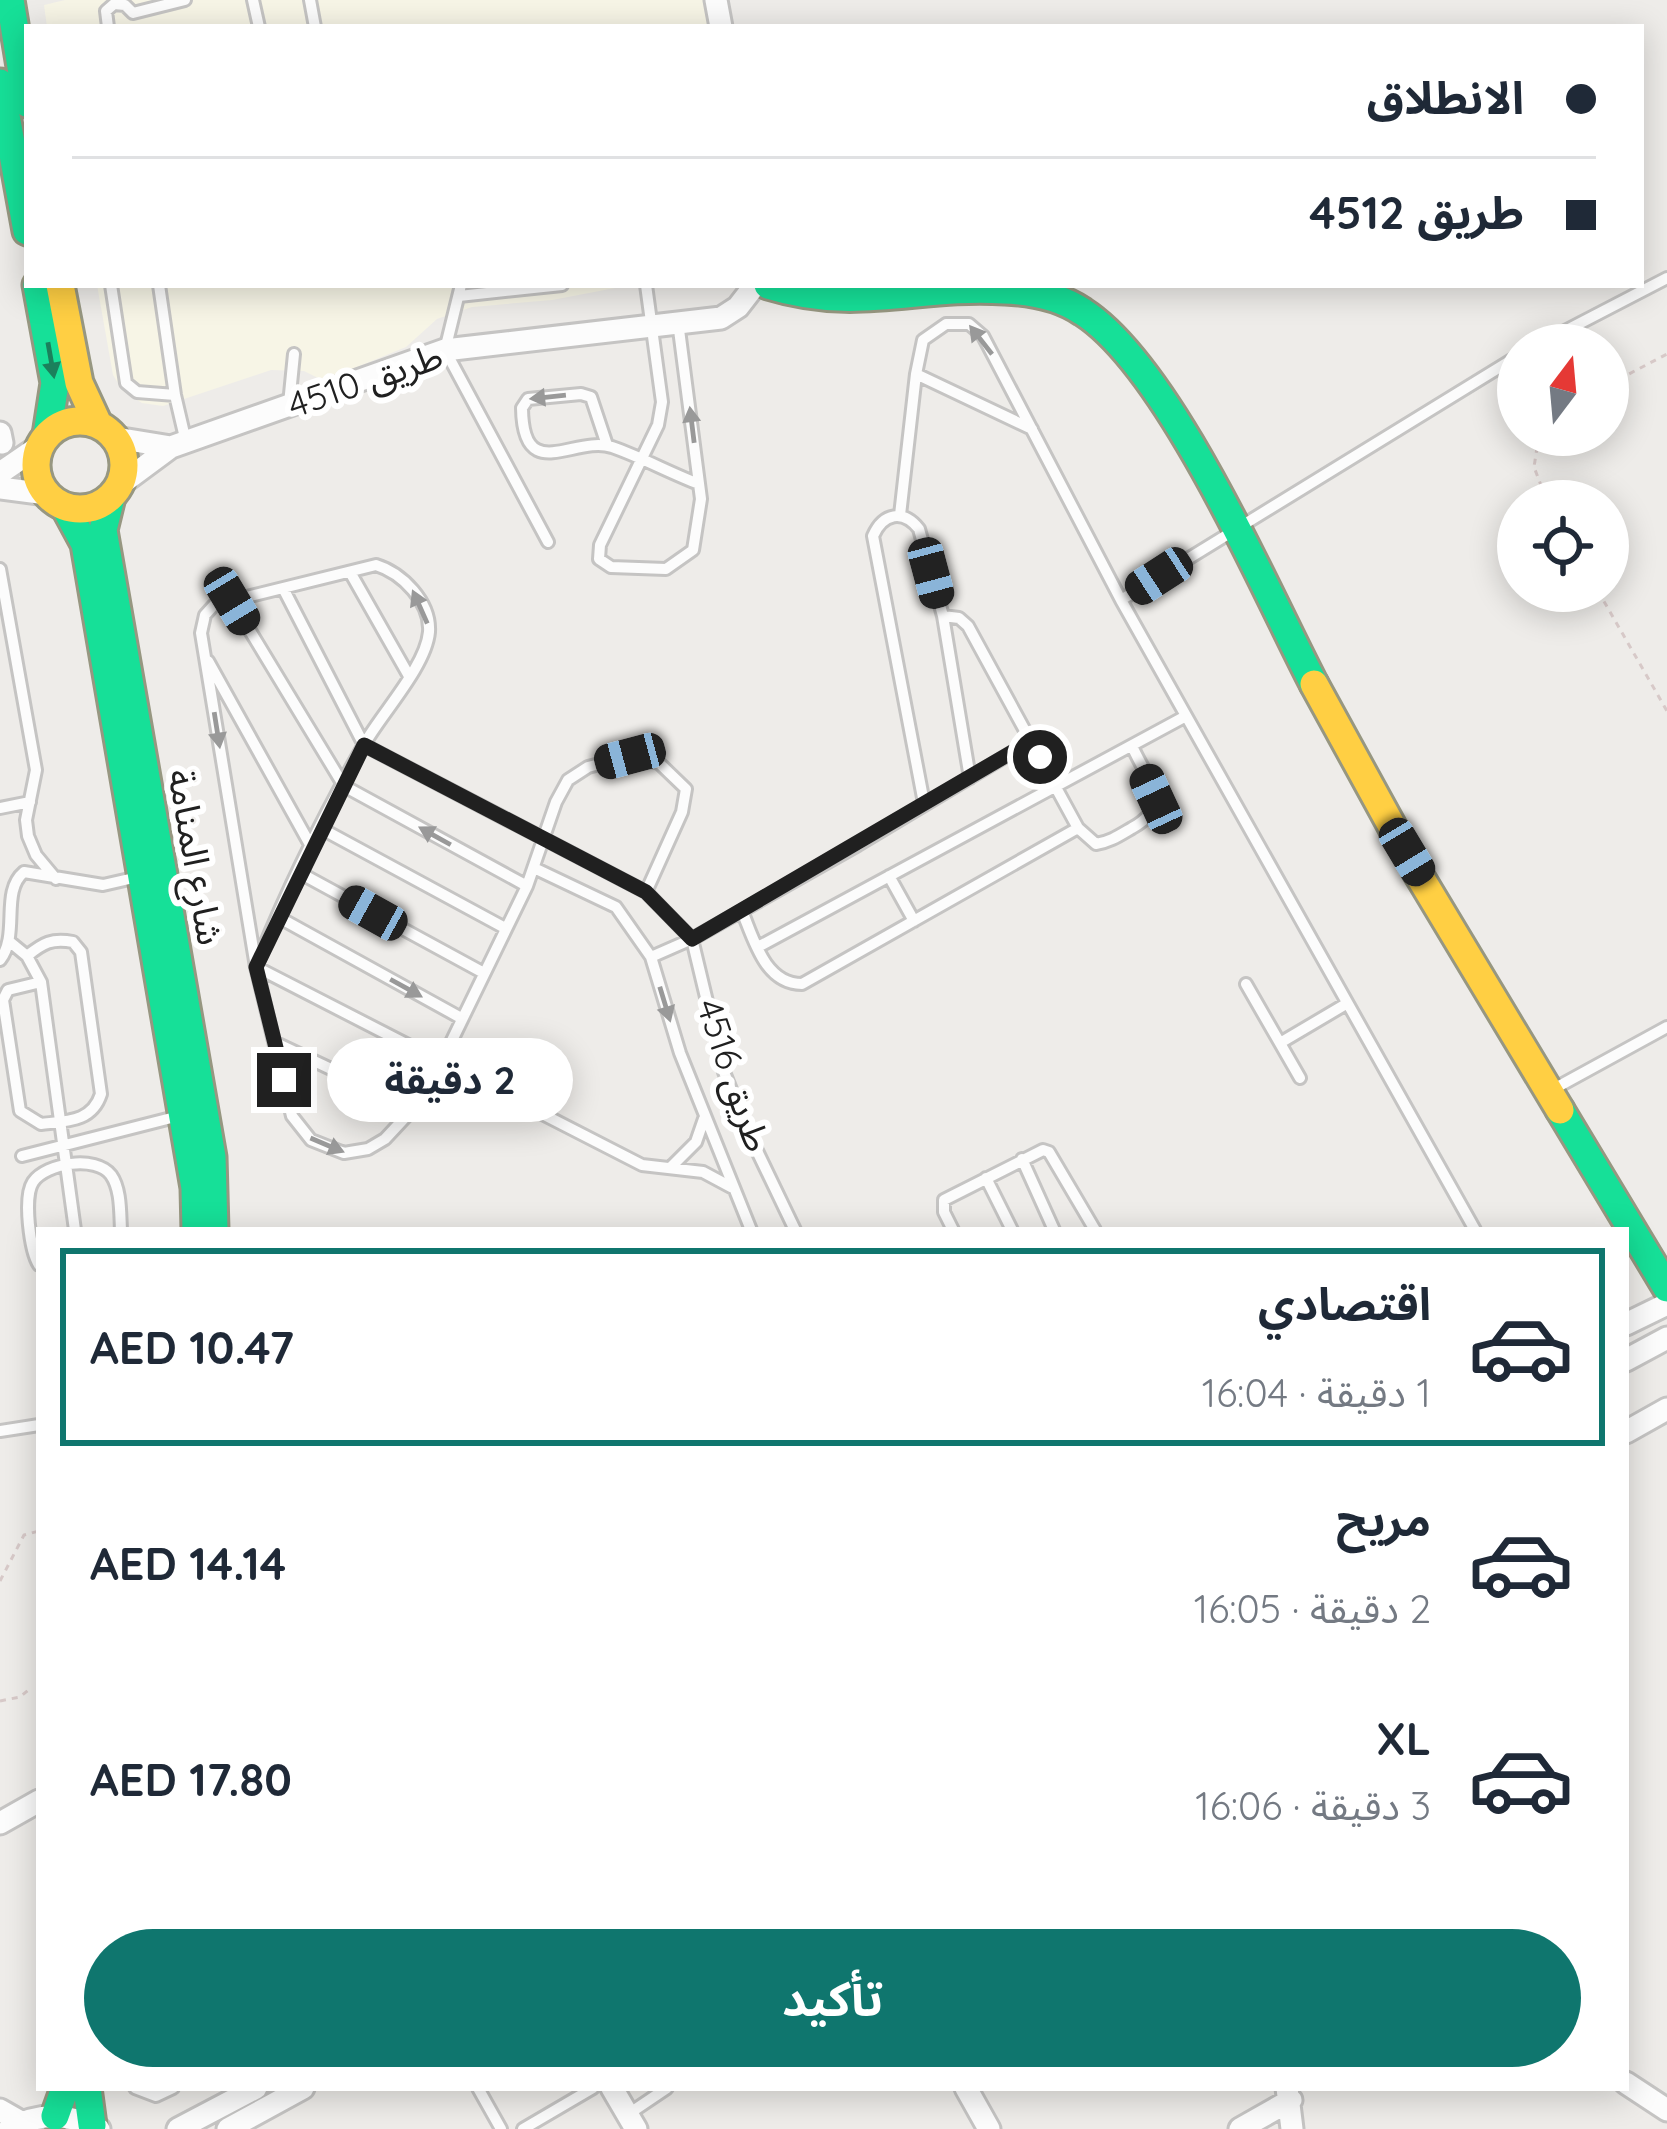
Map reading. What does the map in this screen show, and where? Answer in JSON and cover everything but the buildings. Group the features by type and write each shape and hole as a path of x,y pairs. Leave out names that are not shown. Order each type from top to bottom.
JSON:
{"street":[{"path":"10,0 24,85"},
{"path":"0,83 24,215"},
{"path":"38,288 55,383 36,470 56,500"},
{"path":"61,288 79,383 123,452 116,491"},
{"name":"طريق 4510","path":"107,431 179,445 445,350 721,318 738,307 753,288"},
{"path":"780,288 821,298 877,300 986,288"},
{"path":"1001,288 1045,295 1082,310 1120,340 1234,527 1383,812 1667,1288"},
{"path":"0,473 71,422 107,431"},
{"path":"0,488 81,509 98,506 179,445"},
{"name":"شارع المنامة","path":"116,491 103,530 193,1113 196,1227"},
{"name":"شارع المنامة","path":"56,500 73,516 85,544 142,876 216,1204 214,1227"},
{"path":"1629,1323 1667,1304"},
{"path":"1629,1358 1667,1338"},
{"path":"1629,1430 1667,1409"},
{"path":"0,1823 36,1803"},
{"path":"1629,2085 1667,2110"},
{"path":"55,2116 63,2091"},
{"path":"0,2110 15,2126 55,2116 96,2127 89,2091"},
{"path":"178,2129 250,2091"},
{"path":"229,2129 298,2091"},
{"path":"614,2091 632,2122"},
{"path":"968,2091 989,2129"},
{"path":"1240,2129 1289,2094"},
{"path":"1289,2094 1292,2129"}],"lane":[{"path":"133,13 185,0"},
{"path":"108,24 106,11 114,4 125,5 133,13"},
{"path":"130,24 133,13"},
{"path":"1578,324 1667,278"},
{"path":"111,288 127,382 137,392 175,395"},
{"path":"159,288 179,445"},
{"path":"511,288 460,291 445,350 548,542"},
{"path":"646,288 662,402 658,425 600,545 599,559 610,567 666,569 693,550 699,484 678,322"},
{"path":"900,515 923,340 946,324 969,324 983,336 1121,600 1473,1227"},
{"path":"288,408 294,355"},
{"path":"1121,600 1497,369"},
{"path":"916,374 1034,430"},
{"path":"607,445 591,397 528,399 522,408 528,441 536,450 553,454 607,445 699,484"},
{"path":"924,803 873,536 888,517 900,515 919,529 943,616 970,778"},
{"path":"256,967 364,745 424,652 428,621 410,586 397,572 376,565 214,605 201,633 256,967 292,1116 311,1140 344,1153 368,1149 385,1139 412,1110 441,1063 527,886 556,802 568,780 588,767 630,756 659,763 686,789 686,800 646,892"},
{"path":"0,569 36,770 26,820 28,836 36,855 56,879"},
{"path":"350,572 409,676"},
{"path":"283,588 364,745 646,892 692,939"},
{"path":"232,601 344,786 527,886"},
{"path":"943,616 959,618 968,626 1078,828 1096,844 1150,818 1156,799 1132,746"},
{"path":"204,652 312,848"},
{"path":"758,947 1186,716"},
{"path":"651,957 742,911 1031,741"},
{"path":"0,808 31,802"},
{"path":"742,911 776,978 802,985 1078,828"},
{"path":"322,830 505,928"},
{"name":"طريق 4516","path":"534,868 616,907 651,957 704,1116 750,1227"},
{"path":"3,870 17,877"},
{"path":"0,960 10,942 17,877 24,872 103,884 142,876"},
{"path":"300,873 482,972"},
{"path":"889,875 914,921"},
{"path":"278,917 461,1018"},
{"path":"27,956 45,942 60,939 73,941 81,952 101,1094 88,1116 41,1124 20,1111 3,1000 8,990 41,982"},
{"name":"طريق 4516","path":"692,939 724,1072 794,1227"},
{"path":"10,942 27,956 41,982 75,1227"},
{"path":"256,967 642,1165 704,1172 731,1187"},
{"path":"1246,984 1300,1078"},
{"path":"1280,1043 1346,1004"},
{"path":"1550,1091 1667,1027"},
{"path":"276,1043 367,1086"},
{"path":"412,1110 438,1095 486,1086"},
{"path":"22,1156 193,1113"},
{"path":"671,1166 695,1142 704,1116"},
{"path":"952,1227 944,1201 1043,1150 1049,1152 1093,1227"},
{"path":"1022,1160 1053,1227"},
{"path":"36,1259 29,1192 44,1173 92,1163 112,1177 120,1227"},
{"path":"986,1178 1010,1227"},
{"path":"0,1431 36,1425"},
{"path":"480,2091 501,2129"},
{"path":"523,2129 588,2091"},
{"path":"632,2122 664,2091"}],"path":[{"path":"1629,374 1667,354"},
{"path":"1610,612 1667,711"},
{"path":"0,1581 24,1534 36,1532"},
{"path":"0,1701 20,1697 32,1687"}],"shaded area":[{"path":"65,0 712,0 716,24 47,24 44,5"},
{"path":"98,288 615,288 472,307 437,319 406,347 330,378 271,370 163,406 142,403 123,391 113,375"}],"traffic: fast":[{"path":"10,0 24,85"},
{"path":"0,83 24,215"},
{"path":"38,288 55,383 47,435"},
{"path":"780,288 831,297 1015,291 1056,299 1083,312 1116,340 1181,429 1314,684"},
{"path":"111,497 103,530 212,1157 214,1227"},
{"path":"65,507 85,544 195,1188 196,1227"},
{"path":"1560,1110 1667,1288"},
{"path":"55,2116 64,2091"},
{"path":"87,2091 92,2125"}],"traffic: slow":[{"path":"61,288 79,383 98,424"},
{"path":"80,421 97,424 111,434 121,448 124,465 121,482 111,496 97,506 80,509 63,506 49,496 39,482 36,465 39,448 49,434 63,424 80,421"},
{"path":"1314,684 1417,872 1560,1110"}],"route":[{"path":"284,1080 256,967 364,745 646,892 692,939 1031,741 1040,757"}]}
